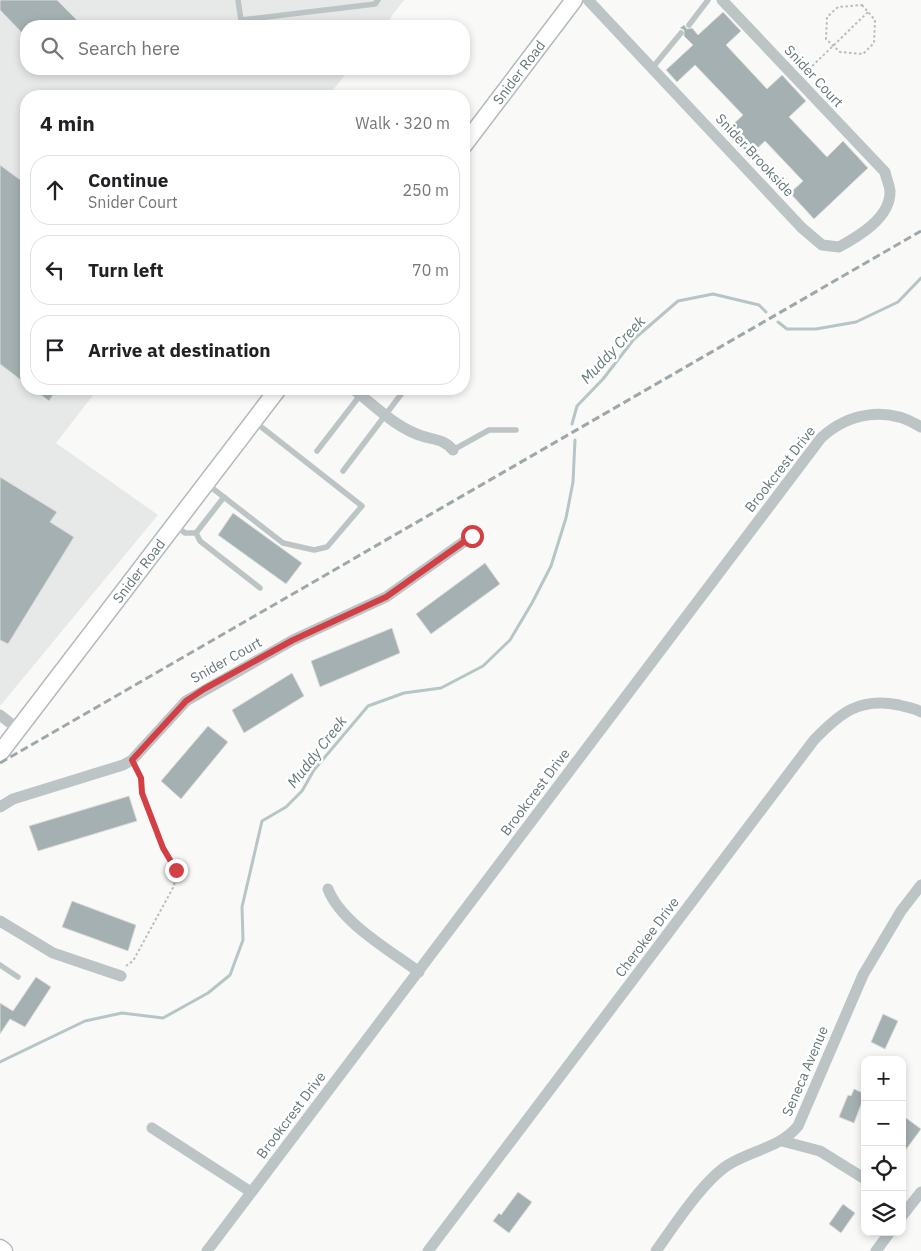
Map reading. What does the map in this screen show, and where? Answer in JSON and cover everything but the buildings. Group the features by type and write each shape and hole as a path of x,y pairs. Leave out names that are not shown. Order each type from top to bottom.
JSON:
{"street":[{"name":"Snider Road","path":"470,137 574,0"},
{"name":"Snider Brookside","path":"588,0 653,67 802,228 822,245 839,247 872,225 886,206 890,192 885,172"},
{"name":"Snider Court","path":"722,0 885,172"},
{"name":"Snider Road","path":"0,753 273,395"},
{"path":"365,395 387,414 416,433 445,442 453,450"},
{"name":"Brookcrest Drive","path":"207,1251 821,438 841,423 872,414 888,414 903,418 921,427"},
{"name":"Snider Court","path":"0,807 13,799 123,765 132,760 192,697 293,640 386,597 472,536"},
{"name":"Cherokee Drive","path":"428,1251 814,740 845,712 861,705 886,702 920,708"},
{"path":"0,715 18,729"},
{"name":"Seneca Avenue","path":"656,1251 694,1201 727,1165 782,1140 798,1126 806,1111 845,1012 863,975 901,911 921,885"},
{"path":"328,889 335,904 346,916 419,972"},
{"path":"0,921 53,953 122,976"},
{"path":"152,1128 251,1192"},
{"path":"782,1140 820,1151 861,1177"},
{"path":"906,1209 921,1192"},
{"path":"876,1251 887,1236"},
{"path":"0,1248 4,1251"}],"lane":[{"path":"238,0 241,20 375,4 378,0"},
{"path":"689,24 708,0"},
{"path":"653,67 681,33"},
{"path":"317,451 357,395"},
{"path":"343,472 401,395"},
{"path":"206,483 283,542 314,550 327,547 362,506 253,421"},
{"path":"453,450 490,430 516,430"},
{"path":"196,533 224,496"},
{"path":"174,525 185,533 196,533"},
{"path":"196,533 200,541 260,588"},
{"path":"0,965 18,977"}],"path":[{"path":"862,5 868,12 875,20 874,43 863,54 840,52 826,39 827,17 838,7 862,5"},
{"path":"797,80 868,12"},
{"path":"122,976 127,965 133,961 174,886 176,870 163,848 142,793 141,778 132,760"}],"shaded area":[{"path":"0,0 404,0 389,20 20,20 20,75 345,75 333,90 20,90 20,395 93,395 56,443 158,515 0,706"}],"waterway":[{"name":"Muddy Creek","path":"778,322 787,329 816,329 856,322 898,302 921,278"},
{"name":"Muddy Creek","path":"572,424 577,406 603,379 634,339 678,301 713,294 759,305 766,312"},
{"name":"Muddy Creek","path":"0,1062 85,1021 122,1013 163,1018 208,993 230,975 243,940 242,907 262,821 286,807 302,791 314,770 368,706 404,693 441,688 483,666 510,640 551,566 566,518 573,482 575,440"}],"railway":[{"path":"0,763 921,231"}],"route":[{"path":"176,870 163,848 142,793 141,778 132,760 186,701 204,689 293,640 386,597 472,536"}]}
